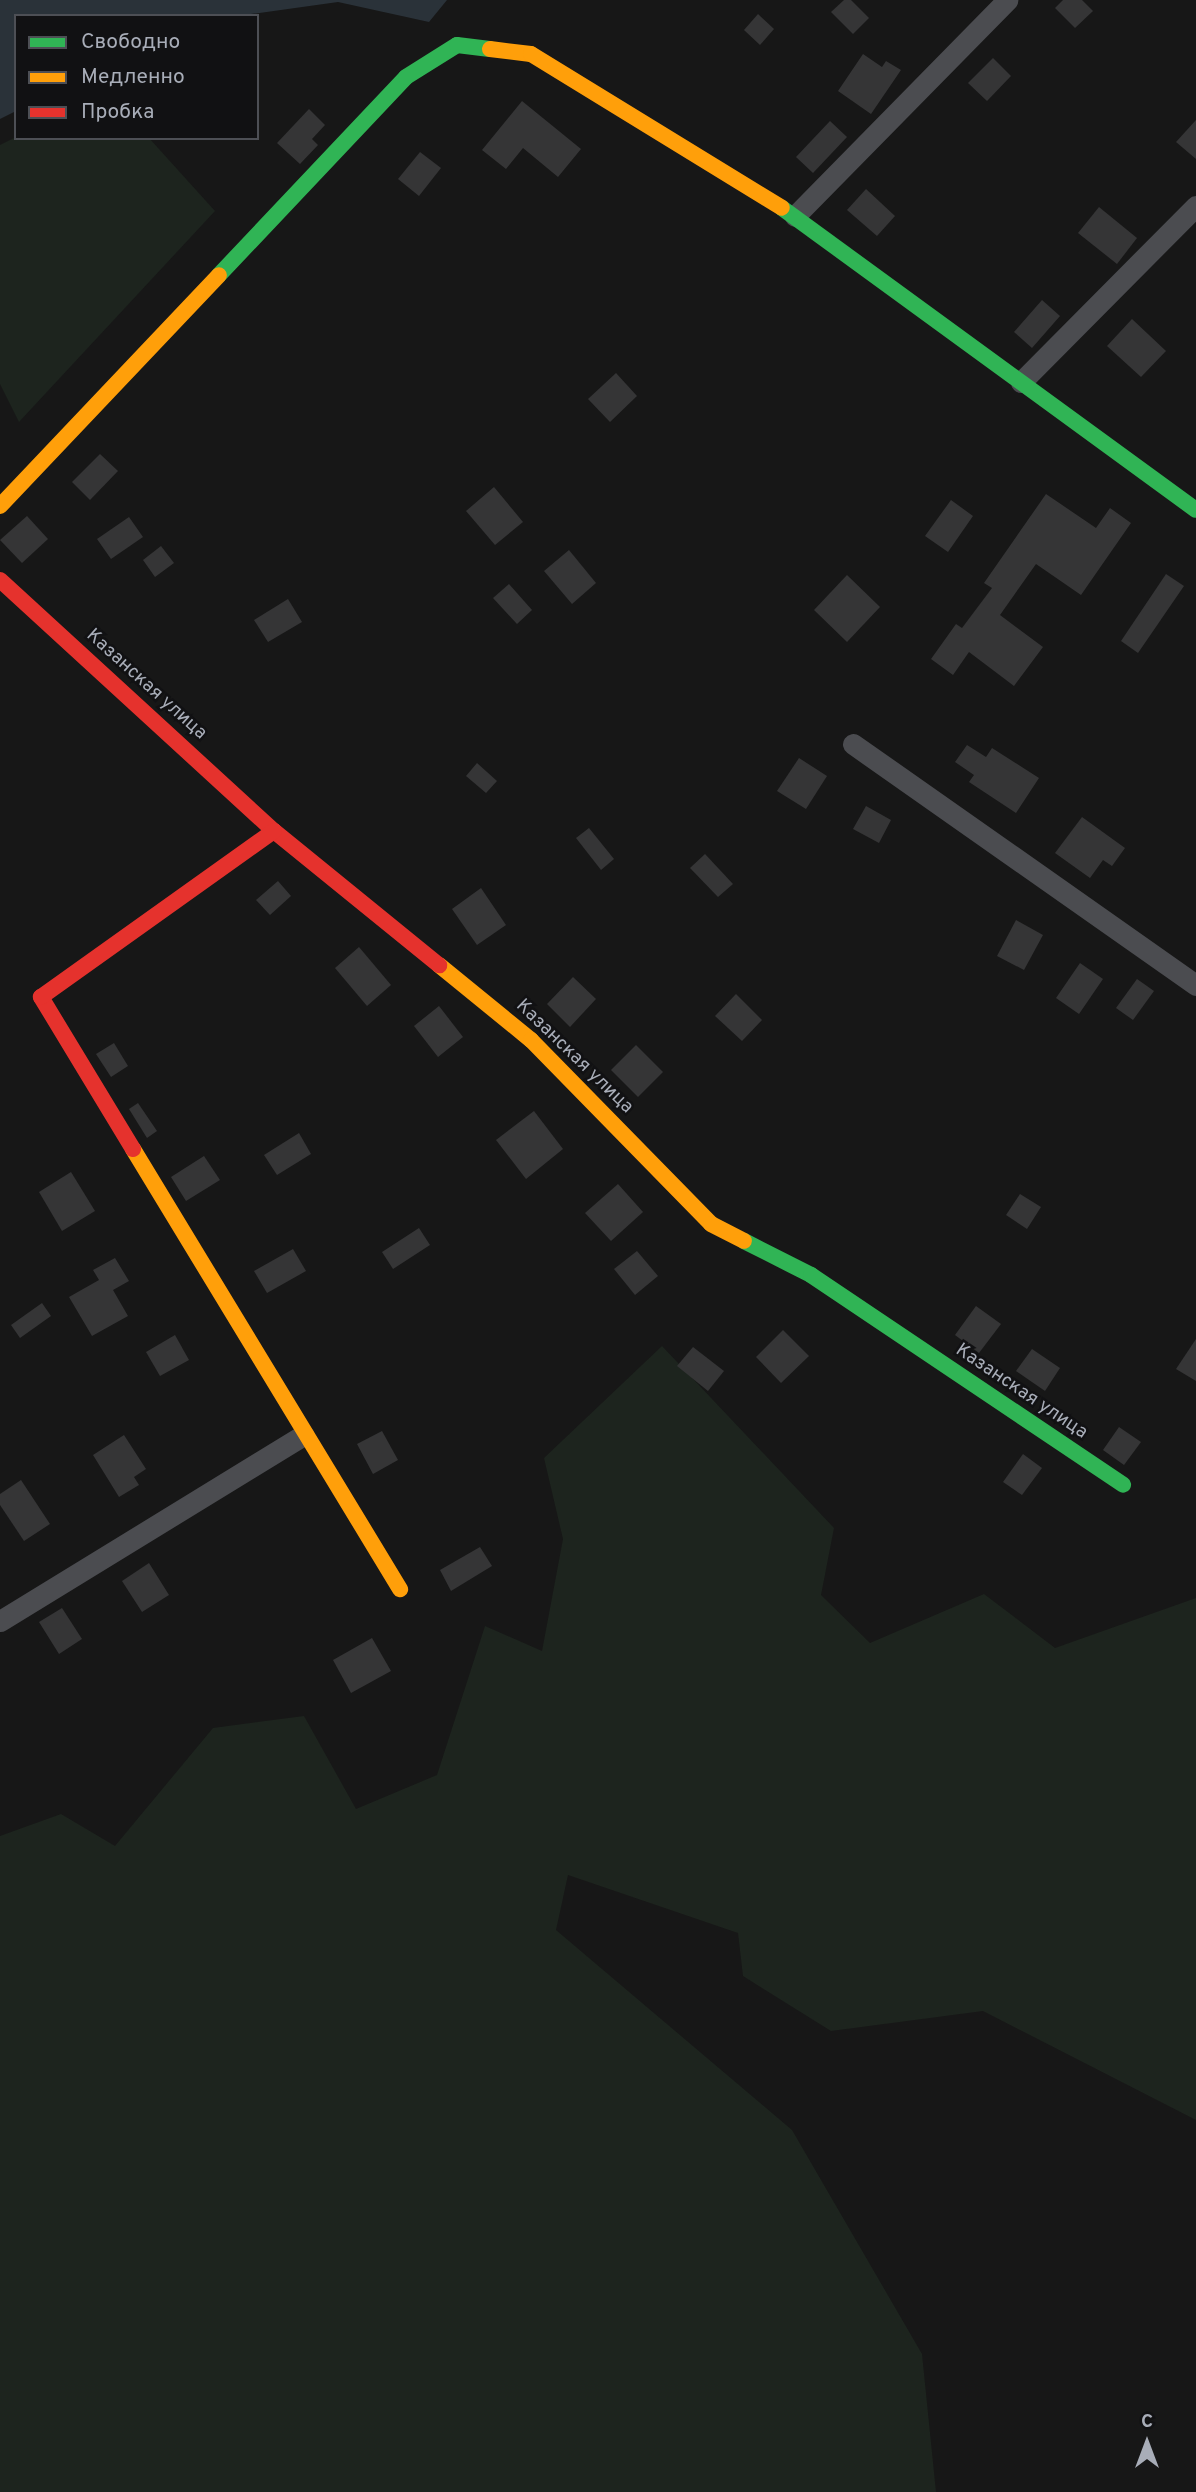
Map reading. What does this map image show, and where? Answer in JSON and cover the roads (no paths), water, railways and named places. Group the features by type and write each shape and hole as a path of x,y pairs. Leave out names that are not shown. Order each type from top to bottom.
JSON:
{"street":[{"path":"795,216 1007,0"},
{"path":"0,506 406,77 457,44 531,54 795,216 1196,510"},
{"path":"1021,382 1196,206"},
{"name":"Казанская улица","path":"0,580 274,831 531,1040 710,1224 811,1275 1123,1485"},
{"path":"853,744 1196,985"},
{"path":"274,831 41,996 303,1434 400,1589"},
{"path":"0,1621 303,1434"}]}
